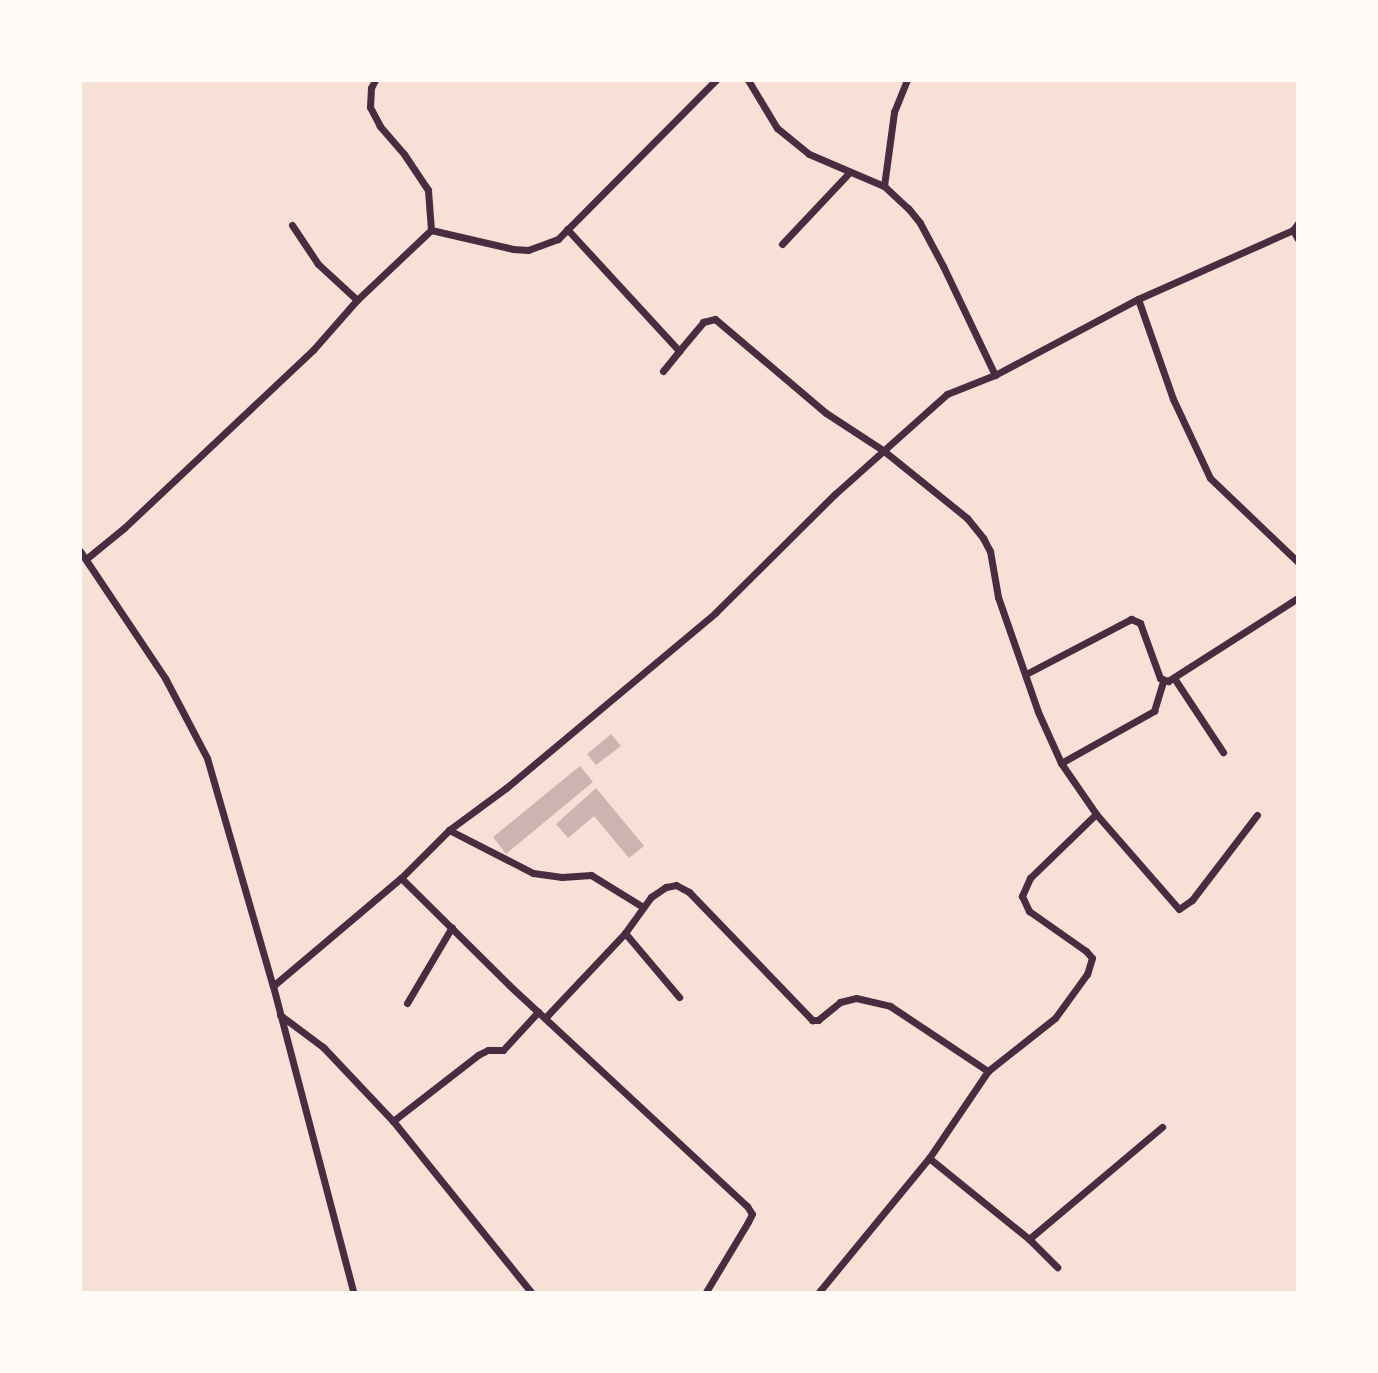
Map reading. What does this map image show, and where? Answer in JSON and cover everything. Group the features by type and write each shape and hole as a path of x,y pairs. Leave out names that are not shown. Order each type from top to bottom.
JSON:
{"street":[{"path":"375,80 371,88 370,107 380,126 404,154 428,190 431,230"},
{"path":"431,230 502,247 528,250 558,239 716,80"},
{"path":"747,80 777,128 809,154 884,186 920,223 995,375"},
{"path":"884,186 894,112 907,80"},
{"path":"782,244 849,173"},
{"path":"292,225 318,264 357,300"},
{"path":"273,986 401,878 449,830 506,788 715,613 835,494 947,394 995,375 1138,299 1295,227 1297,240"},
{"path":"567,229 679,351"},
{"path":"353,1293 273,986 207,758 165,678 82,555 124,528 313,350 357,300 431,230"},
{"path":"1138,299 1172,399 1210,478 1297,562"},
{"path":"663,371 703,322 715,319 826,412 884,451 967,518 983,538 989,551 1001,607 1038,712 1061,763 1096,814 1179,909 1192,900 1257,815"},
{"path":"1163,681 1174,678 1297,598"},
{"path":"1026,674 1131,618 1140,623 1163,681 1154,711 1061,763"},
{"path":"1174,678 1223,752"},
{"path":"819,1293 929,1158 988,1071 1055,1018 1091,966 1092,958 1086,951 1029,911 1022,896 1030,878 1096,814"},
{"path":"449,830 533,873 562,877 592,875 643,907"},
{"path":"401,878 542,1015 747,1206 752,1214 706,1293"},
{"path":"393,1121 478,1055 485,1051 503,1050 625,933 643,907 666,887 682,887 812,1020 818,1020 840,1002 856,998 890,1006 988,1071"},
{"path":"407,1003 452,927"},
{"path":"625,933 679,997"},
{"path":"280,1016 323,1047 393,1121 531,1293"},
{"path":"1028,1239 1162,1127"},
{"path":"929,1158 1028,1239 1057,1267"}],"building":[{"path":"611,734 621,746 596,765 587,754"},
{"path":"580,766 593,782 506,854 493,837"},
{"path":"596,788 644,846 629,858 594,816 568,838 556,824"}]}
